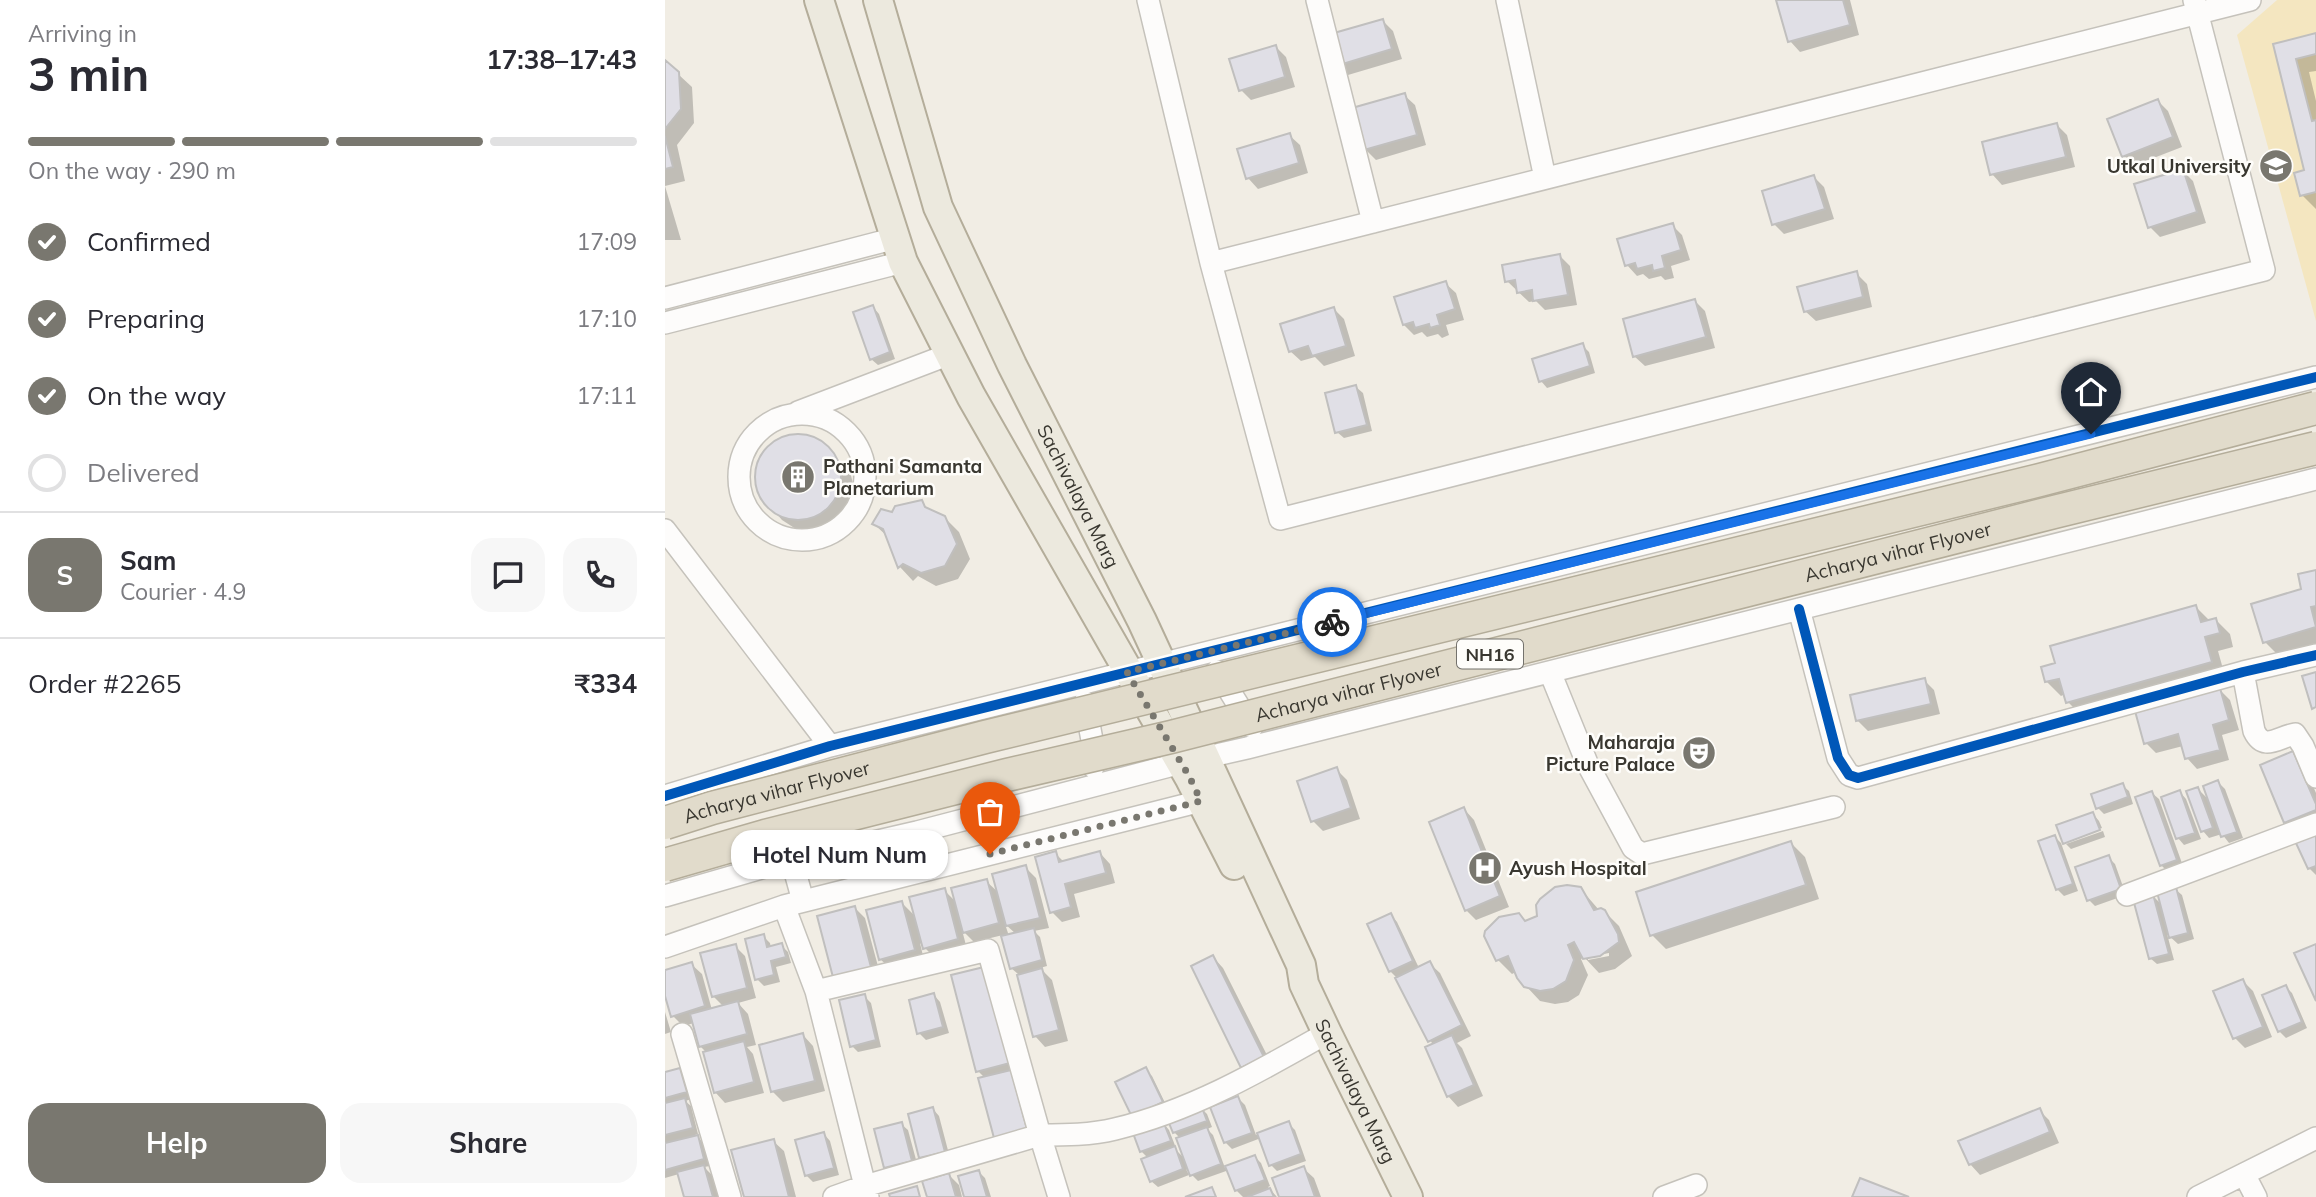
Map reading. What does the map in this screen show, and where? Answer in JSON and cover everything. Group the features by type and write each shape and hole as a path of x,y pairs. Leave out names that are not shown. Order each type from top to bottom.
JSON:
{"highway":[{"name":"Acharya vihar Flyover","path":"665,823 712,808 985,737 2027,483 2316,408"},
{"name":"Acharya vihar Flyover","path":"665,865 765,836 1171,737 2316,448"}],"main road":[{"path":"819,0 899,250 950,354 1127,672 1193,760"},
{"name":"Sachivalaya Marg","path":"878,0 938,207 1012,365 1160,662 1193,760 1201,801 1291,973 1304,984"},
{"name":"Sachivalaya Marg","path":"1193,760 1301,965 1304,984 1327,1034 1408,1197"}],"street":[{"path":"1149,0 1211,263 1280,519 2264,270 2196,6"},
{"path":"1317,0 1373,222"},
{"path":"1507,0 1545,178"},
{"path":"1211,263 2196,6 2250,0"},
{"path":"665,298 899,250"},
{"path":"665,323 899,250"},
{"path":"793,414 813,414 834,421 851,435 863,454 867,476 863,497 853,517 836,531 815,539 793,540 772,533 756,521 745,505 739,486 739,466 746,447 758,431 774,420 950,354"},
{"path":"665,796 830,746 1160,662 2316,377"},
{"path":"665,896 792,861 917,832 1193,760 2316,479"},
{"path":"665,530 830,746"},
{"path":"1799,609 1838,758 1849,775 1858,778 2243,672 2316,655"},
{"path":"1205,653 1252,727 1268,743"},
{"path":"1551,672 1587,763 1633,848 1642,854 1834,807"},
{"path":"2243,672 2254,731 2258,739 2269,743 2295,734 2316,777"},
{"path":"1074,791 1088,779 1094,765 1087,706 1078,684"},
{"path":"665,947 794,903 1201,801"},
{"path":"2127,895 2316,824"},
{"path":"792,861 794,903 866,1192"},
{"path":"816,991 988,950 1059,1197"},
{"path":"682,1034 730,1197"},
{"path":"834,1197 866,1192 1040,1135 1113,1130 1157,1117 1248,1077 1327,1034"},
{"path":"2198,1197 2316,1138"},
{"path":"2243,1174 2256,1197"},
{"path":"1664,1197 1696,1185"}],"shaded area":[{"path":"2277,0 2316,0 2316,321 2237,35"}],"building":[{"path":"1776,0 1843,0 1850,25 1788,42"},
{"path":"1383,19 1392,49 1336,66 1327,35"},
{"path":"2316,33 2316,54 2296,59 2312,121 2316,120 2316,192 2300,196 2294,173 2304,170 2273,44"},
{"path":"1276,45 1285,77 1239,91 1229,59"},
{"path":"665,60 679,72 681,109 665,129"},
{"path":"1405,93 1417,135 1364,150 1352,108"},
{"path":"2158,99 2173,137 2122,157 2107,119"},
{"path":"2057,123 2066,157 1990,175 1982,142"},
{"path":"1290,133 1299,163 1246,179 1237,149"},
{"path":"665,136 673,167 665,169"},
{"path":"2183,169 2197,212 2148,228 2134,184"},
{"path":"1814,175 1825,209 1772,225 1762,191"},
{"path":"1673,223 1681,250 1662,256 1665,268 1653,271 1652,265 1637,269 1635,263 1625,266 1617,239"},
{"path":"1560,254 1568,295 1533,301 1532,290 1517,293 1515,280 1505,282 1502,265"},
{"path":"1857,271 1863,297 1804,312 1797,287"},
{"path":"1446,281 1455,309 1437,315 1440,325 1430,328 1429,324 1415,328 1413,322 1403,325 1394,297"},
{"path":"1695,299 1706,337 1633,357 1623,319"},
{"path":"873,305 890,352 870,360 853,312"},
{"path":"1334,307 1346,346 1312,356 1308,346 1289,352 1280,324"},
{"path":"1583,343 1590,366 1539,382 1532,359"},
{"path":"1356,385 1367,425 1335,433 1325,393"},
{"name":"Pathani Samanta Planetarium","path":"798,434 822,441 834,453 841,477 834,501 822,513 798,520 774,513 762,501 755,477 762,453 774,441"},
{"path":"922,500 925,507 945,516 957,544 945,566 921,573 903,564 898,568 883,529 872,524 881,509 892,512 895,506"},
{"path":"2316,570 2316,606 2311,607 2316,627 2263,643 2251,604 2301,589 2298,574"},
{"path":"2196,605 2201,622 2216,618 2220,633 2205,637 2212,662 2066,703 2059,679 2045,682 2041,667 2055,663 2050,646"},
{"path":"2316,672 2316,707 2312,709 2302,676"},
{"path":"1925,678 1931,704 1856,721 1850,695"},
{"path":"2220,688 2229,720 2213,725 2220,750 2185,759 2178,734 2144,744 2135,711"},
{"path":"2293,751 2316,804 2316,810 2284,823 2260,765"},
{"path":"1337,767 1351,808 1311,822 1297,781"},
{"path":"2218,780 2237,832 2221,837 2203,786"},
{"path":"2123,783 2128,797 2096,809 2091,794"},
{"path":"2198,787 2213,828 2201,832 2186,791"},
{"path":"2180,790 2195,833 2176,839 2161,797"},
{"path":"2152,791 2177,860 2160,866 2135,797"},
{"path":"1464,807 1500,896 1465,911 1429,822"},
{"path":"2093,812 2100,830 2063,844 2056,825"},
{"path":"2316,831 2316,866 2308,869 2295,841"},
{"path":"2055,835 2073,884 2056,890 2038,841"},
{"path":"1791,841 1806,885 1650,936 1636,892"},
{"path":"1056,851 1059,862 1100,851 1106,873 1065,884 1071,907 1050,913 1035,857"},
{"path":"2109,855 2121,889 2087,901 2075,867"},
{"path":"1026,865 1040,918 1006,926 992,874"},
{"path":"987,879 999,923 963,933 951,888"},
{"path":"1555,887 1581,887 1594,910 1605,910 1618,934 1619,942 1600,956 1583,959 1574,942 1568,945 1574,960 1566,981 1553,989 1540,991 1524,987 1508,956 1496,961 1484,936 1485,931 1499,917 1519,913 1525,921 1537,916 1536,905 1540,899"},
{"path":"2176,887 2188,933 2169,938 2157,892"},
{"path":"945,888 958,939 923,949 909,897"},
{"path":"2153,894 2169,954 2149,959 2133,899"},
{"path":"902,901 915,950 879,960 866,910"},
{"path":"855,906 872,971 834,981 817,916"},
{"path":"1391,913 1413,961 1389,972 1367,924"},
{"path":"1034,928 1042,960 1010,969 1001,936"},
{"path":"764,934 767,947 782,943 786,957 771,961 774,975 755,980 745,939"},
{"path":"736,944 747,988 712,997 700,953"},
{"path":"2316,944 2316,1001 2294,953"},
{"path":"1213,955 1264,1057 1241,1068 1191,966"},
{"path":"1430,961 1462,1025 1428,1042 1395,978"},
{"path":"692,962 705,1006 671,1017 665,996 665,970"},
{"path":"984,967 1010,1063 976,1072 951,975"},
{"path":"1042,968 1059,1030 1033,1037 1017,975"},
{"path":"2243,979 2263,1027 2233,1039 2213,991"},
{"path":"2286,985 2302,1022 2278,1032 2262,995"},
{"path":"934,993 943,1027 917,1034 909,1000"},
{"path":"865,994 876,1040 850,1047 839,1000"},
{"path":"738,1001 747,1034 699,1047 690,1014"},
{"path":"803,1033 815,1081 771,1092 759,1045"},
{"path":"1452,1035 1474,1085 1447,1097 1425,1047"},
{"path":"744,1041 754,1082 714,1093 703,1052"},
{"path":"1146,1067 1163,1102 1132,1117 1115,1082"},
{"path":"680,1068 687,1092 665,1098 665,1072"},
{"path":"1011,1070 1027,1129 994,1138 978,1078"},
{"path":"1238,1096 1252,1133 1224,1143 1210,1107"},
{"path":"685,1098 693,1128 665,1135 665,1103"},
{"path":"1201,1105 1207,1121 1173,1133 1167,1118"},
{"path":"933,1107 945,1152 919,1158 908,1114"},
{"path":"2040,1108 2050,1132 1969,1165 1958,1141"},
{"path":"1163,1121 1171,1141 1140,1152 1133,1133"},
{"path":"1289,1121 1301,1154 1269,1166 1257,1133"},
{"path":"902,1122 912,1161 884,1168 874,1129"},
{"path":"1207,1127 1221,1164 1190,1176 1176,1138"},
{"path":"824,1132 834,1168 805,1176 795,1140"},
{"path":"698,1135 704,1159 665,1170 665,1143"},
{"path":"774,1139 789,1197 744,1197 731,1150"},
{"path":"1175,1146 1183,1169 1150,1182 1141,1159"},
{"path":"1255,1155 1265,1180 1235,1191 1225,1166"},
{"path":"704,1165 713,1197 684,1197 677,1172"},
{"path":"1304,1166 1315,1197 1279,1197 1272,1178"},
{"path":"979,1170 987,1197 964,1197 958,1176"},
{"path":"949,1173 956,1197 927,1197 922,1181"},
{"path":"1860,1178 1909,1197 1852,1197"},
{"path":"917,1186 920,1197 890,1197 889,1194"},
{"path":"1212,1187 1216,1197 1185,1197"},
{"path":"1270,1188 1274,1197 1247,1197"}],"cycle path":[{"path":"665,796 830,746 2316,377"},
{"path":"1799,609 1838,758 1849,775 1858,778 2243,672 2316,655"}],"way so far":[{"path":"990,854 1201,801 1127,672 1332,622"}],"place":[{"name":"Utkal University","path":"2276,166"},
{"name":"Pathani Samanta Planetarium","path":"798,477"},
{"name":"Maharaja Picture Palace","path":"1699,753"},
{"name":"Hotel Num Num","path":"990,854"},
{"name":"Ayush Hospital","path":"1485,868"}],"route":[{"path":"1332,622 2091,434"}]}
